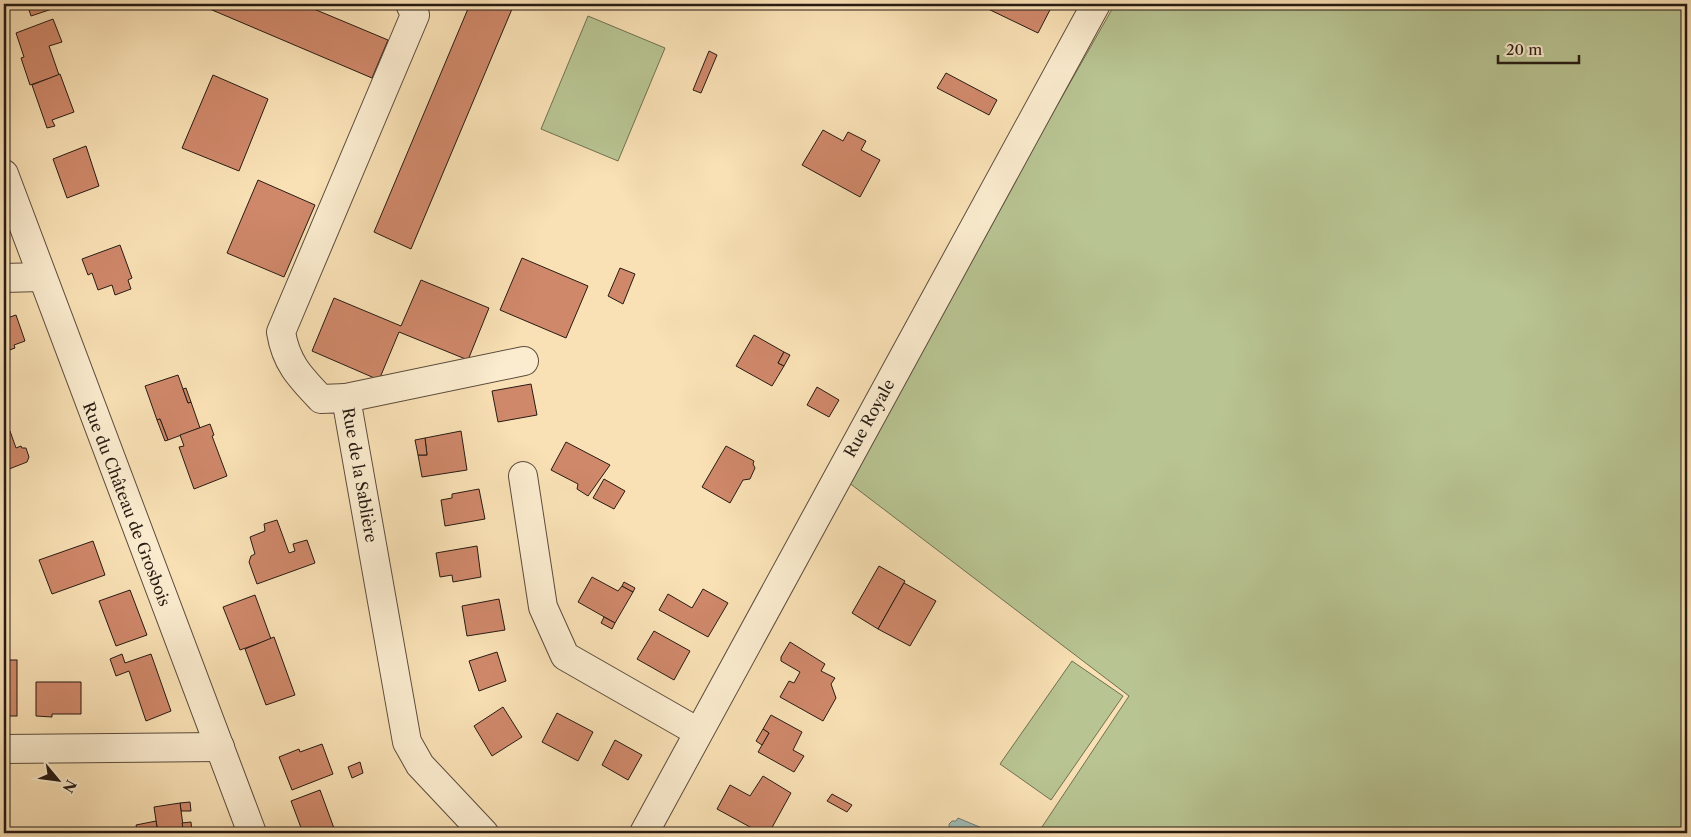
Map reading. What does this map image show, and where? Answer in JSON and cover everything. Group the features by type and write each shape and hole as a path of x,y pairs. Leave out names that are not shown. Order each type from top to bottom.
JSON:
{"street":[{"name":"Rue de la Sablière","path":"410,4 415,14 281,332 284,350 300,376 321,399 346,398 407,742 420,765 484,833"},
{"name":"Rue Royale","path":"644,833 1096,4"},
{"name":"Rue du Château de Grosbois","path":"4,174 41,277 252,833"},
{"path":"4,278 41,277"},
{"path":"346,398 524,361"},
{"path":"523,476 543,607 564,656 698,732"},
{"path":"4,749 220,747"}],"green space":[{"path":"1115,4 1687,4 1687,833 1038,833 1129,696 844,479"},
{"path":"588,16 665,48 618,161 541,129"},
{"path":"1072,661 1123,696 1051,800 1000,764"}],"water":[{"path":"958,818 994,833 950,833 949,824"}],"building":[{"path":"27,4 64,4 64,5 31,16"},
{"path":"198,4 302,4 388,40 372,78"},
{"path":"470,4 498,4 512,9 411,249 374,232"},
{"path":"985,4 1053,4 1038,33 984,7"},
{"path":"53,19 62,42 49,46 59,75 30,85 21,58 24,57 16,33"},
{"path":"709,51 717,55 701,93 693,90"},
{"path":"946,73 997,100 989,115 937,88"},
{"path":"60,74 74,112 52,120 55,126 47,128 32,85"},
{"path":"213,75 268,99 239,171 182,148"},
{"path":"823,130 843,141 848,132 866,141 861,150 880,160 860,197 802,165"},
{"path":"86,146 99,186 67,198 53,159"},
{"path":"258,180 315,205 284,277 227,253"},
{"path":"120,245 132,278 128,280 131,289 115,295 112,285 98,290 92,273 88,275 82,259"},
{"path":"522,258 588,286 566,338 500,310"},
{"path":"620,268 635,274 623,304 608,296"},
{"path":"421,280 489,308 468,360 399,332 379,380 312,351 334,298 401,326"},
{"path":"16,315 25,341 14,345 15,348 4,352 4,319"},
{"path":"754,335 784,352 778,363 784,366 772,386 736,366"},
{"path":"784,352 790,355 784,366 778,363"},
{"path":"178,375 188,403 191,402 200,428 168,440 160,419 157,420 145,386"},
{"path":"531,384 537,415 498,422 492,391"},
{"path":"817,387 839,400 829,417 807,405"},
{"path":"186,388 191,402 188,403 183,389"},
{"path":"160,419 168,440 165,441 157,420"},
{"path":"210,424 214,435 212,436 227,476 194,489 179,447 184,446 180,435"},
{"path":"10,431 16,448 21,446 26,448 29,457 27,462 4,471 4,433"},
{"path":"461,431 467,470 422,477 418,455 427,455 425,438"},
{"path":"425,438 427,455 418,455 415,440"},
{"path":"566,442 610,465 588,496 577,489 578,484 551,470"},
{"path":"726,446 754,461 755,468 750,479 743,480 730,503 702,487"},
{"path":"604,479 625,491 614,509 593,498"},
{"path":"479,489 485,519 445,526 441,500 452,498 452,494"},
{"path":"277,520 289,553 295,551 293,544 307,540 315,563 257,584 249,562 251,556 255,554 250,537 265,531 264,524"},
{"path":"93,541 105,575 52,594 39,560"},
{"path":"477,546 481,577 453,582 452,575 440,577 436,553"},
{"path":"879,566 905,581 878,629 852,613"},
{"path":"592,577 618,591 622,586 633,592 615,623 578,602"},
{"path":"624,582 635,588 633,592 622,586"},
{"path":"904,583 936,601 910,646 878,629"},
{"path":"703,589 728,603 708,637 659,610 668,594 692,608"},
{"path":"130,590 147,635 116,646 99,601"},
{"path":"255,595 271,639 240,650 223,607"},
{"path":"499,599 505,630 467,636 462,606"},
{"path":"604,617 615,623 612,629 601,623"},
{"path":"654,631 690,651 674,680 637,659"},
{"path":"274,637 295,695 266,705 245,649"},
{"path":"790,642 825,664 821,671 835,678 831,684 836,698 823,721 780,697 789,681 794,683 800,672 781,661 781,657"},
{"path":"497,652 506,681 479,691 469,661"},
{"path":"122,654 125,663 151,654 171,711 146,721 129,671 116,676 110,659"},
{"path":"4,660 17,660 17,716 4,716"},
{"path":"36,682 81,682 81,714 52,714 52,717 36,716"},
{"path":"503,707 522,737 492,756 474,726"},
{"path":"557,713 593,732 578,761 542,742"},
{"path":"771,715 802,732 793,750 804,756 794,772 758,752 769,733 763,729"},
{"path":"763,729 769,733 762,745 756,741"},
{"path":"615,740 642,755 628,780 602,765"},
{"path":"322,744 333,774 292,790 279,757 299,749 300,752"},
{"path":"360,762 363,773 352,778 348,767"},
{"path":"763,776 791,793 769,833 761,833 717,809 730,785 750,796"},
{"path":"320,790 335,831 328,833 303,833 291,801"},
{"path":"832,794 852,805 847,812 827,801"},
{"path":"190,802 191,811 181,811 180,803"},
{"path":"180,803 184,833 151,833 151,829 157,827 154,807"},
{"path":"156,821 157,827 151,829 151,833 138,833 136,825"},
{"path":"191,822 192,833 184,833 182,823"},
{"path":"342,828 344,833 328,833 335,831"}]}
